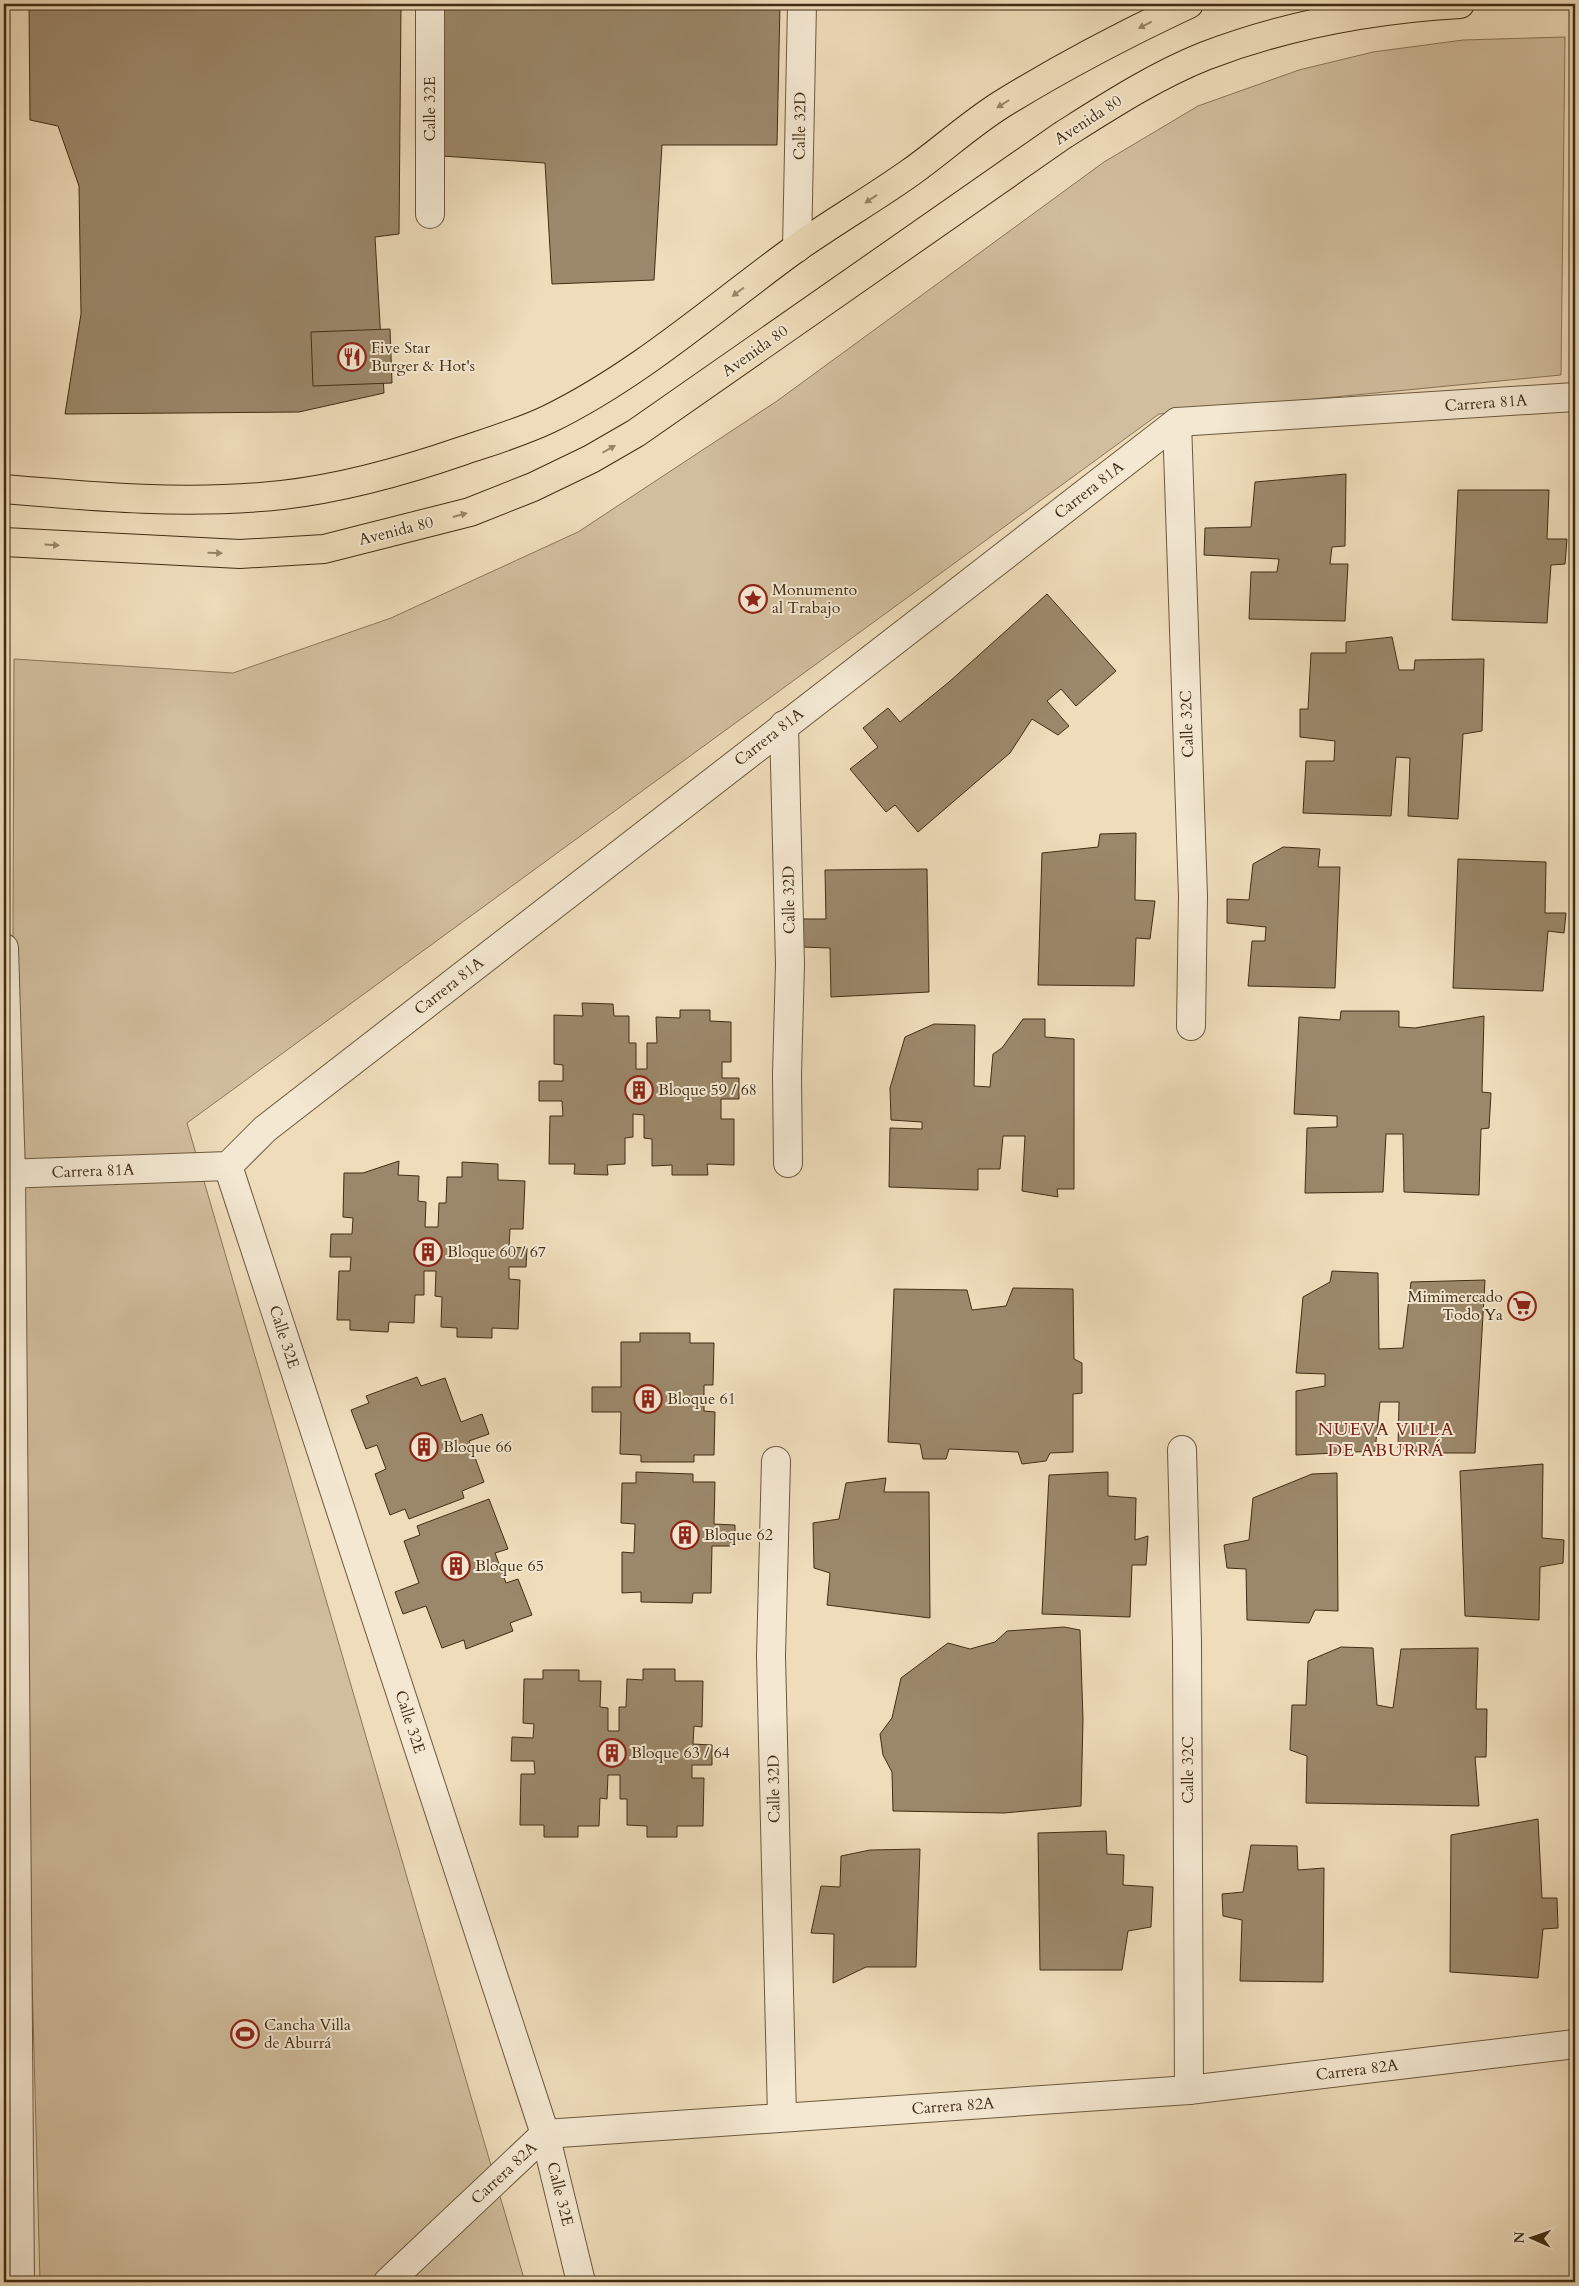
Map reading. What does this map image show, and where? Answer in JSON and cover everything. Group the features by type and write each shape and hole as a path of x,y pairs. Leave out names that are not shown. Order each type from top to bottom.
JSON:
{"main road":[{"path":"4,489 109,498 185,500 262,496 340,486 415,468 492,442 548,419 603,390 797,248 912,171 999,106 1090,53 1189,4"},
{"name":"Avenida 80","path":"4,542 240,554 315,549 343,544 470,512 533,488 591,459 636,433 1063,135 1127,94 1204,57 1272,34 1322,22 1390,11 1460,4"}],"street":[{"name":"Calle 32E","path":"430,4 430,214"},
{"name":"Calle 32D","path":"797,248 802,4"},
{"name":"Carrera 81A","path":"7,1174 228,1166 265,1130 784,725 1177,422 1575,397"},
{"name":"Calle 32C","path":"1177,422 1193,896 1192,1026"},
{"name":"Calle 32D","path":"784,725 790,964 787,1074 788,1163"},
{"path":"4,948 10,1655 11,2168 20,2282"},
{"name":"Calle 32E","path":"228,1166 545,2134 581,2282"},
{"name":"Calle 32C","path":"1182,1450 1187,1651 1189,2090"},
{"name":"Calle 32D","path":"776,1461 771,1656 782,2117"},
{"name":"Carrera 82A","path":"388,2282 545,2134 1189,2090 1575,2044"}],"shaded area":[{"path":"1565,37 1561,375 1159,414 187,1123 525,2282 40,2282 12,1208 14,659 233,673 391,618 578,532 777,401 1104,162 1198,106 1299,70 1373,52 1463,40"}],"building":[{"path":"29,4 401,4 399,234 375,237 384,393 299,412 65,414 81,314 79,186 58,126 30,120"},
{"path":"441,4 780,4 777,145 662,145 654,280 552,284 545,163 442,156"},
{"name":"Five Star Burger & Hot's","path":"390,329 392,383 313,386 311,332"},
{"path":"1346,474 1345,546 1332,547 1330,564 1348,564 1345,621 1249,619 1251,572 1277,572 1279,559 1204,555 1205,528 1251,527 1255,482"},
{"path":"1458,490 1549,490 1547,539 1567,539 1565,564 1551,565 1547,623 1452,620"},
{"path":"1047,594 1116,671 1076,706 1061,689 1047,701 1069,726 1058,735 1032,719 1010,753 918,832 895,805 886,812 850,769 878,747 863,728 888,708 900,722 949,682"},
{"path":"1392,637 1399,670 1414,670 1415,660 1484,659 1482,731 1463,734 1458,819 1408,816 1410,758 1396,757 1391,816 1303,813 1306,761 1334,761 1335,741 1300,737 1300,709 1308,709 1311,653 1346,653 1346,642"},
{"path":"1136,833 1135,900 1155,901 1150,939 1136,938 1134,986 1038,985 1042,853 1098,847 1100,834"},
{"path":"1283,847 1320,849 1318,867 1340,867 1335,988 1248,986 1252,941 1265,941 1266,927 1227,923 1227,899 1249,900 1253,864"},
{"path":"1458,859 1546,862 1545,913 1566,913 1564,933 1548,931 1543,991 1453,988"},
{"path":"927,869 929,992 831,997 830,948 802,947 802,919 826,919 825,870"},
{"name":"Bloque 59 / 68","path":"582,1003 613,1004 614,1016 629,1016 629,1043 636,1043 636,1069 647,1069 647,1043 657,1043 656,1017 680,1018 680,1010 710,1010 710,1021 731,1022 731,1062 722,1062 722,1078 739,1078 739,1099 721,1099 721,1119 734,1119 734,1165 707,1164 708,1175 672,1175 672,1165 652,1166 652,1139 644,1138 644,1115 633,1114 633,1137 625,1138 625,1164 607,1165 608,1175 574,1174 575,1164 549,1164 550,1116 563,1116 562,1101 539,1101 539,1081 563,1081 563,1065 554,1064 554,1015 583,1016"},
{"path":"1341,1011 1399,1011 1399,1027 1415,1028 1484,1016 1482,1092 1491,1093 1489,1128 1481,1129 1479,1195 1404,1192 1403,1134 1386,1134 1383,1192 1305,1193 1307,1128 1337,1127 1337,1116 1294,1114 1299,1017 1340,1020"},
{"path":"1023,1019 1045,1019 1045,1037 1074,1039 1074,1189 1057,1189 1058,1197 1022,1191 1025,1136 1003,1136 1000,1169 978,1169 978,1190 889,1187 890,1128 922,1129 922,1122 891,1120 890,1088 905,1037 934,1024 975,1025 974,1086 990,1087 993,1054 1002,1048"},
{"name":"Bloque 60 / 67","path":"399,1161 398,1175 419,1176 418,1201 426,1202 425,1227 438,1227 439,1203 446,1203 447,1177 462,1177 462,1162 498,1164 498,1180 525,1181 523,1229 510,1229 509,1247 527,1248 526,1267 509,1267 509,1279 520,1280 518,1329 492,1328 492,1338 457,1337 457,1328 441,1327 442,1297 435,1296 436,1271 424,1271 424,1295 415,1295 414,1323 389,1322 388,1332 350,1330 350,1320 337,1320 339,1271 350,1271 351,1257 330,1257 331,1234 352,1234 353,1218 343,1217 344,1173 363,1173"},
{"path":"1332,1271 1378,1273 1379,1349 1403,1348 1411,1282 1485,1280 1475,1453 1428,1453 1398,1448 1399,1402 1380,1402 1375,1451 1296,1455 1296,1391 1325,1386 1325,1374 1296,1373 1303,1297 1330,1282"},
{"path":"1013,1288 1073,1289 1074,1359 1082,1363 1082,1393 1073,1394 1073,1452 1050,1453 1046,1461 1022,1464 1018,1452 949,1449 946,1459 923,1459 920,1444 888,1442 894,1289 967,1290 972,1310 1006,1306"},
{"name":"Bloque 61","path":"640,1333 690,1333 690,1343 714,1343 713,1385 704,1385 704,1411 715,1412 714,1455 694,1455 694,1462 641,1462 641,1455 620,1454 621,1412 592,1412 592,1387 621,1387 621,1342 640,1342"},
{"name":"Bloque 66","path":"417,1377 421,1386 445,1378 461,1422 482,1414 489,1434 469,1441 484,1482 462,1491 464,1498 409,1519 405,1509 390,1515 375,1474 386,1469 377,1445 366,1449 351,1410 369,1403 366,1396"},
{"path":"1543,1464 1542,1538 1564,1540 1563,1563 1540,1567 1539,1620 1465,1616 1460,1471"},
{"name":"Bloque 62","path":"636,1472 693,1474 693,1482 715,1482 714,1524 735,1525 735,1546 712,1546 711,1593 693,1593 692,1603 641,1602 641,1592 622,1593 622,1552 634,1553 635,1524 621,1523 622,1483 636,1483"},
{"path":"1108,1472 1108,1496 1136,1498 1135,1540 1148,1536 1146,1565 1132,1565 1130,1617 1042,1614 1049,1475"},
{"path":"1337,1473 1338,1611 1315,1610 1309,1623 1247,1620 1246,1569 1227,1568 1224,1545 1249,1540 1253,1498 1312,1474"},
{"path":"886,1478 884,1492 929,1492 930,1618 827,1605 830,1573 814,1568 813,1523 839,1519 846,1483"},
{"name":"Bloque 65","path":"489,1499 508,1549 495,1553 506,1583 518,1579 532,1615 510,1623 513,1631 466,1649 464,1640 442,1648 426,1606 403,1614 395,1592 419,1583 404,1541 420,1535 417,1526"},
{"path":"1064,1627 1080,1630 1083,1719 1081,1806 1004,1813 893,1811 892,1772 883,1755 880,1734 892,1718 901,1678 948,1643 970,1649 995,1642 1007,1631"},
{"path":"1341,1647 1373,1648 1377,1705 1393,1708 1401,1649 1478,1648 1476,1709 1487,1709 1486,1757 1475,1757 1479,1806 1306,1803 1307,1756 1290,1750 1292,1705 1306,1705 1308,1661"},
{"name":"Bloque 63 / 64","path":"643,1669 675,1669 675,1681 703,1681 702,1727 694,1726 693,1744 712,1745 712,1765 692,1765 692,1778 704,1778 703,1826 677,1826 677,1837 647,1837 647,1826 627,1825 627,1799 620,1799 620,1775 608,1775 607,1799 600,1798 599,1826 578,1826 578,1837 544,1837 544,1825 520,1825 521,1774 535,1774 534,1761 511,1761 512,1737 533,1738 534,1724 523,1723 524,1679 543,1679 543,1670 579,1670 579,1681 601,1681 600,1707 608,1708 608,1731 619,1731 619,1707 626,1707 627,1679 643,1680"},
{"path":"1538,1819 1542,1898 1557,1898 1558,1928 1543,1929 1538,1978 1450,1972 1451,1835"},
{"path":"1106,1831 1107,1854 1124,1855 1123,1885 1153,1887 1151,1927 1128,1931 1122,1970 1040,1970 1038,1833"},
{"path":"1251,1845 1297,1846 1298,1870 1324,1868 1323,1982 1240,1981 1242,1920 1223,1916 1222,1894 1243,1892"},
{"path":"920,1849 916,1967 866,1967 833,1983 834,1934 811,1933 821,1886 840,1887 841,1856 870,1850"}],"place":[{"name":"Five Star Burger & Hot's","path":"352,357"},
{"name":"Monumento al Trabajo","path":"753,599"},
{"name":"Bloque 59 / 68","path":"639,1090"},
{"name":"Bloque 60 / 67","path":"428,1252"},
{"name":"Mimimercado Todo Ya","path":"1522,1306"},
{"name":"Bloque 61","path":"648,1399"},
{"name":"Bloque 66","path":"424,1447"},
{"name":"Bloque 62","path":"685,1535"},
{"name":"Bloque 65","path":"456,1566"},
{"name":"Bloque 63 / 64","path":"612,1753"},
{"name":"Cancha Villa de Aburrá","path":"245,2034"}],"district":[{"name":"NUEVA VILLA DE ABURRÁ","path":"1386,1439"}]}
